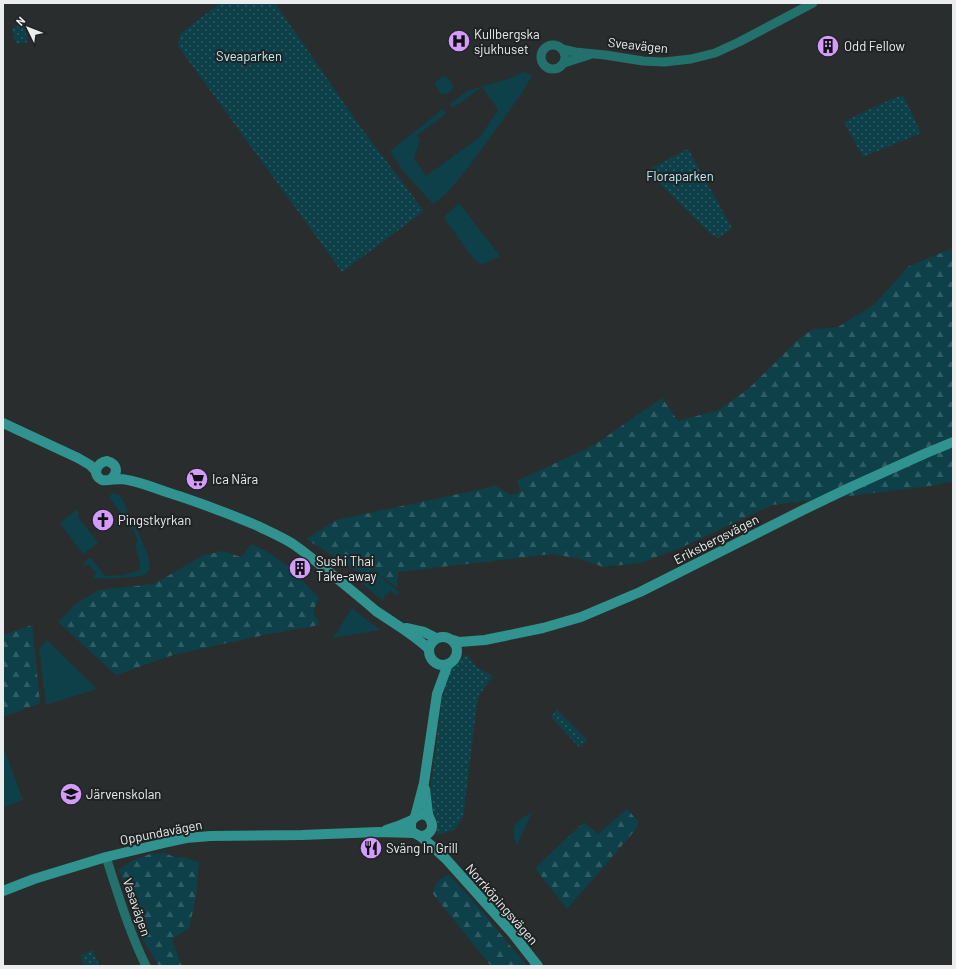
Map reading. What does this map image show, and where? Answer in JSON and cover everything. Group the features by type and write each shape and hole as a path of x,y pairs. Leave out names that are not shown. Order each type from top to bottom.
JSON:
{"main road":[{"path":"3,423 78,458 90,465 101,479 122,479 136,482 207,506 269,531 307,554 376,611 419,640 429,649"},
{"name":"Eriksbergsvägen","path":"453,640 459,642 485,640 544,628 581,617 640,592 803,510 953,442"},
{"path":"78,458 103,462 109,461 114,464 115,468 136,482"},
{"path":"96,471 99,464 103,462"},
{"path":"111,479 115,474 115,468"},
{"path":"402,628 424,632 436,638 447,637 453,640 457,646 457,654 448,664 441,665 435,662 430,656 429,649 431,643 436,638"},
{"name":"Eriksbergsvägen","path":"457,654 485,640"},
{"path":"435,662 438,694"},
{"path":"424,783 429,817 432,823 431,830 426,834 417,835 411,828 424,783 438,694 448,664"},
{"path":"414,818 422,814 429,817"},
{"name":"Oppundavägen","path":"378,832 398,826 414,818"},
{"name":"Norrköpingsvägen","path":"431,830 446,859"},
{"name":"Oppundavägen","path":"3,891 34,879 106,856 186,838 211,836 378,832 417,835"},
{"name":"Norrköpingsvägen","path":"417,835 446,859 513,934 538,966"}],"street":[{"name":"Sveavägen","path":"562,49 643,61 664,62 691,59 715,53 739,42 812,3"},
{"path":"552,45 556,45 562,49 565,56 564,63 558,68 550,69 544,65 541,59 543,50 552,45"},
{"name":"Sveavägen","path":"564,63 592,53"},
{"name":"Vasavägen","path":"106,856 120,903 146,966"}],"green space":[{"name":"Sveaparken","path":"220,3 275,3 359,125 424,211 342,272 178,46 180,34"},
{"path":"24,25 28,42 16,44 12,28"},
{"path":"523,72 532,75 522,93 471,164 447,193 433,204 403,171 390,151 443,109 446,114 417,135 420,140 414,158 426,176 480,137 498,110 482,87 453,108 450,104 467,91 508,79"},
{"path":"443,76 450,80 453,87 451,91 445,94 442,94 437,90 435,82"},
{"path":"903,95 921,133 863,157 844,122"},
{"name":"Floraparken","path":"688,149 732,228 718,238 710,233 649,173 650,169"},
{"path":"459,203 500,256 486,263 480,264 473,258 445,219 445,216"},
{"path":"953,248 953,481 937,485 772,505 680,548 640,563 603,567 581,559 552,554 398,572 397,588 372,569 365,576 306,539 336,520 496,486 511,495 521,492 517,481 594,445 662,398 678,421 719,410 748,389 796,341 813,329 838,327 874,305 909,266"},
{"path":"112,493 121,497 127,512 125,515 121,513 109,497"},
{"path":"76,510 79,513 78,517 98,543 83,554 60,523"},
{"path":"133,521 148,555 150,569 145,575 142,576 106,579 95,578 93,576 96,574 89,564 85,566 83,563 91,558 105,576 124,575 140,570 135,544 138,542 133,529 131,530 130,527"},
{"path":"252,544 291,568 319,598 313,611 320,625 269,634 173,655 116,675 58,622 77,603 99,590 154,584 204,555 223,551 241,557"},
{"path":"372,570 399,592 398,596 391,591 385,595 383,601 360,582"},
{"path":"352,608 380,630 333,638"},
{"path":"32,625 40,703 3,717 3,635"},
{"path":"47,640 97,689 46,705 39,649"},
{"path":"467,654 478,668 493,676 481,692 477,703 463,817 454,830 437,835 437,822 429,799 444,684 451,668"},
{"path":"557,710 587,740 579,747 551,717"},
{"path":"3,746 23,800 3,807"},
{"path":"627,809 638,821 637,827 567,909 535,868 584,822 598,834"},
{"path":"532,812 517,846 514,834 515,825"},
{"path":"165,853 174,857 183,857 199,862 196,898 189,928 172,939 182,966 159,966 143,940 119,869 134,860 150,854"},
{"path":"449,875 469,896 527,966 491,966 433,894 438,882"},
{"path":"92,950 100,966 85,966 80,956"}],"place":[{"name":"Kullbergska sjukhuset","path":"459,41"},
{"name":"Odd Fellow","path":"828,46"},
{"name":"Ica Nära","path":"197,479"},
{"name":"Pingstkyrkan","path":"103,520"},
{"name":"Sushi Thai Take-away","path":"300,568"},
{"name":"Järvenskolan","path":"71,794"},
{"name":"Sväng In Grill","path":"371,848"}]}
